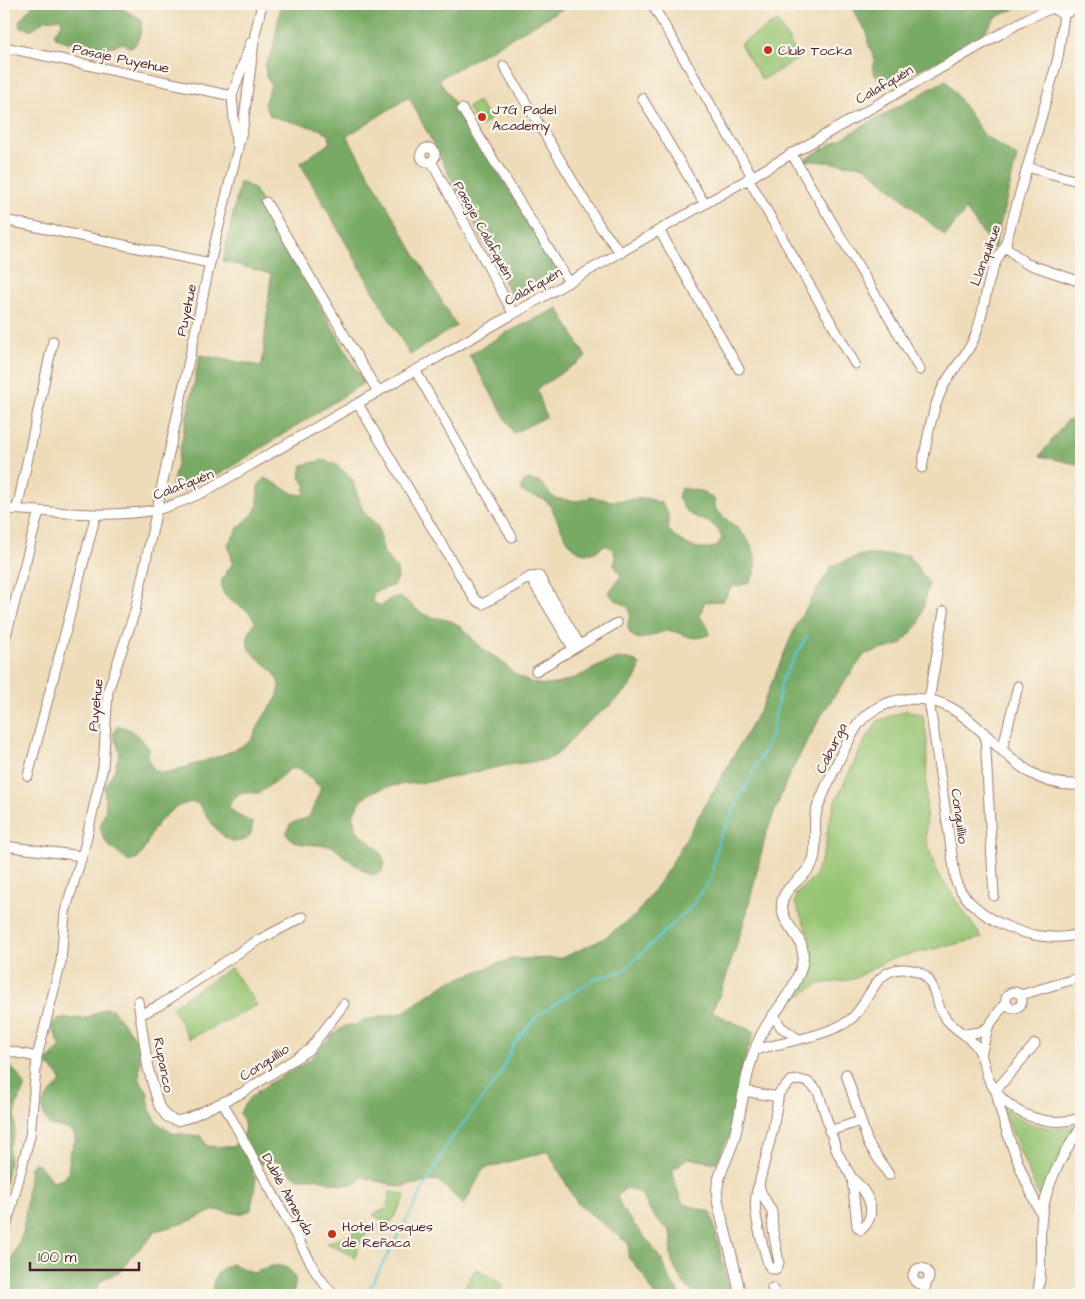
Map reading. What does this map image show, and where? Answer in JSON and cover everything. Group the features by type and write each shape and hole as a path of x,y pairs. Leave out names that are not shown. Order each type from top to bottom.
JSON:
{"street":[{"name":"Puyehue","path":"4,1235 30,1136 37,1057 61,962 65,912 82,856 103,767 108,691 112,672 131,626 210,263 243,127 255,34 262,4"},
{"path":"652,4 855,364"},
{"path":"1055,6 1058,12 1064,14 1072,10 1073,4"},
{"name":"Calafquén","path":"4,509 96,514 156,510 217,486 791,153 1038,12 1055,6"},
{"name":"Llanquihue","path":"922,468 934,411 943,387 956,365 970,348 976,334 989,276 994,261 1004,246 1058,58 1064,14"},
{"name":"Puyehue","path":"236,151 232,96 255,34"},
{"name":"Pasaje Puyehue","path":"4,47 232,96"},
{"path":"504,66 601,228 621,253"},
{"path":"642,98 704,203"},
{"path":"462,108 569,282"},
{"path":"791,153 920,370"},
{"name":"Pasaje Calafquén","path":"431,162 514,312"},
{"path":"1027,167 1081,182"},
{"path":"266,202 378,392"},
{"path":"4,220 210,263"},
{"path":"659,230 739,369"},
{"path":"1004,246 1025,264 1081,282"},
{"path":"17,509 53,341"},
{"path":"415,370 512,537"},
{"path":"358,404 476,602 485,603 530,577 576,647"},
{"path":"4,644 39,511"},
{"path":"28,776 96,514"},
{"name":"Conguillio","path":"944,611 929,700 956,882 962,894 983,915 1016,930 1051,936 1081,933"},
{"path":"536,671 618,623"},
{"path":"1002,750 1018,686"},
{"name":"Caburga","path":"740,1295 716,1191 739,1121 744,1091 755,1050 794,986 802,966 801,942 788,924 783,911 783,902 788,891 812,863 818,805 859,722 887,704 911,699 929,700 958,711 1015,762 1039,778 1056,783 1081,784"},
{"path":"985,734 994,896"},
{"path":"4,846 82,856"},
{"path":"142,1014 160,1005 255,942 302,917"},
{"path":"755,1050 830,1030 847,1022 861,1009 874,985 882,976 891,971 903,969 915,971 930,981 935,989 944,1016 964,1034 981,1055 990,1082 1008,1105 1033,1118 1060,1122 1081,1118"},
{"path":"981,1055 988,1027 1006,1002 1010,1007 1018,1007 1022,1001 1021,995 1081,976"},
{"name":"Rupanco","path":"138,1001 142,1014 148,1068 159,1106 167,1117 181,1120"},
{"name":"Conguillio","path":"181,1120 242,1093 310,1049 344,1004"},
{"path":"774,1016 781,1028 798,1039"},
{"path":"964,1034 980,1032 988,1027"},
{"path":"1035,1044 996,1090 998,1105 1042,1215"},
{"path":"4,1050 37,1057"},
{"path":"846,1074 872,1151 889,1175"},
{"path":"759,1184 773,1218 772,1231 780,1265 776,1269 771,1269 768,1264 754,1197 773,1130 778,1097 781,1089 791,1081 808,1082 818,1092 837,1152 852,1178 862,1188 872,1205 871,1213 861,1230 857,1226 852,1178"},
{"path":"744,1091 778,1097"},
{"name":"Dublé Almeyda","path":"223,1103 316,1274 333,1295"},
{"path":"829,1131 861,1121"},
{"path":"1037,1295 1042,1215 1059,1163 1081,1128"},
{"path":"921,1268 928,1273 928,1279 922,1295 914,1280 914,1274 921,1268"},
{"path":"914,1280 923,1284 928,1279"}],"green space":[{"path":"34,4 113,4 140,18 141,29 134,46 128,47 124,43 101,49 85,41 67,42 56,38 54,33 62,24 61,18 45,20 31,30 20,27 19,21"},
{"path":"281,4 569,5 439,79 534,231 556,270 512,297 409,97 347,136 456,326 410,355 300,163 330,143 329,135 319,129 270,116 264,104 271,85 266,76 265,65 273,50"},
{"path":"851,4 1020,4 1013,10 996,17 982,35 958,52 909,74 884,81 873,70 872,67 875,60 868,43 867,32 856,17"},
{"path":"777,21 800,58 762,80 740,44"},
{"path":"946,80 984,135 1017,157 994,249 966,210 945,236 865,166 803,160"},
{"path":"478,101 490,120 479,127 467,107"},
{"path":"240,181 254,189 364,383 222,473 170,496 200,355 262,366 271,274 223,261"},
{"path":"558,308 586,357 537,389 546,417 514,433 469,355 506,333"},
{"path":"1067,420 1081,422 1081,465 1040,456"},
{"path":"323,460 337,465 352,479 363,511 378,526 384,554 397,569 398,579 392,586 374,592 372,602 381,606 389,600 400,598 426,615 452,621 483,649 500,660 517,675 535,683 553,684 570,680 615,660 628,659 640,665 637,675 617,700 583,727 553,757 429,782 386,787 365,797 357,806 354,822 357,830 380,853 385,864 381,872 372,875 355,865 332,846 302,844 293,841 286,834 290,824 309,817 321,788 299,768 290,769 260,793 238,795 231,801 229,806 236,814 253,823 250,834 245,840 234,841 227,839 197,803 184,804 171,811 159,822 138,859 129,862 108,845 100,828 106,808 104,788 114,771 120,752 113,735 117,726 131,730 142,740 149,748 148,757 150,764 162,773 223,754 251,740 279,693 279,683 272,670 253,654 249,648 247,641 255,622 252,616 247,610 228,599 222,591 222,580 233,563 228,544 239,527 253,514 258,505 258,486 265,478 295,494 305,495 305,485 300,477 302,465"},
{"path":"524,481 540,482 554,498 559,499 579,501 591,497 612,501 646,498 662,503 668,514 668,529 679,539 690,546 702,548 716,547 722,539 720,533 712,524 687,512 678,497 681,488 702,491 715,500 716,510 737,528 749,542 755,558 755,568 752,577 747,583 731,588 723,601 704,602 700,617 707,625 710,634 697,638 668,631 646,638 636,638 628,628 630,611 626,606 614,599 609,592 621,576 614,564 615,555 613,550 605,545 592,553 583,553 575,549 564,535 548,503 520,490"},
{"path":"861,555 908,555 929,583 919,624 900,645 865,654 825,709 788,777 766,834 747,912 725,981 712,1012 754,1032 743,1064 730,1134 716,1163 687,1158 673,1170 675,1184 683,1204 711,1212 730,1295 695,1295 677,1272 672,1262 672,1238 669,1230 656,1219 638,1192 626,1188 617,1196 622,1209 659,1255 671,1282 680,1295 654,1295 645,1277 628,1257 629,1244 577,1203 548,1151 483,1169 464,1205 438,1180 399,1187 363,1177 352,1184 346,1185 312,1178 298,1179 278,1162 269,1161 259,1166 252,1174 256,1178 251,1210 240,1214 215,1210 185,1223 155,1231 148,1241 130,1257 121,1271 101,1280 93,1295 4,1295 4,1277 23,1233 30,1167 34,1163 39,1164 53,1182 65,1178 68,1170 69,1155 75,1140 75,1136 70,1131 50,1126 42,1111 44,1101 61,1081 59,1076 46,1064 48,1059 61,1047 51,1026 57,1019 87,1018 106,1008 112,1009 141,1045 139,1078 148,1093 150,1110 158,1123 172,1133 201,1136 207,1146 232,1147 240,1140 244,1132 244,1123 240,1114 250,1098 268,1084 305,1063 317,1053 332,1035 345,1027 352,1024 354,1026 364,1020 402,1013 446,983 511,959 562,958 603,939 636,915 669,868 762,706 797,623 832,566"},
{"path":"907,710 923,715 927,739 926,840 938,874 982,938 890,959 854,979 819,984 796,998 811,957 809,935 795,903 796,894 815,876 825,849 829,822 835,802 864,742 878,721"},
{"path":"231,968 257,1005 189,1039 172,1006"},
{"path":"4,1061 19,1075 25,1086 16,1107 14,1136 9,1147 9,1162 4,1189"},
{"path":"999,1100 1015,1116 1035,1125 1057,1128 1080,1124 1062,1154 1043,1207"},
{"path":"390,1191 406,1196 389,1225 373,1215 387,1208"},
{"path":"365,1224 378,1227 368,1233 359,1243 356,1258 327,1243 352,1234"},
{"path":"232,1264 254,1273 264,1268 282,1266 293,1274 295,1287 291,1295 212,1295 216,1276 223,1268"},
{"path":"476,1268 504,1286 497,1295 479,1295 465,1286"}],"waterway":[{"path":"366,1295 448,1143 500,1076 513,1045 538,1015 596,978 623,971 692,906 711,879 718,840 764,751 772,732 782,679 807,636"}],"place":[{"name":"Club Tocka","path":"768,50"},
{"name":"J7G Padel Academy","path":"482,117"},
{"name":"Hotel Bosques de Reñaca","path":"332,1234"}]}
